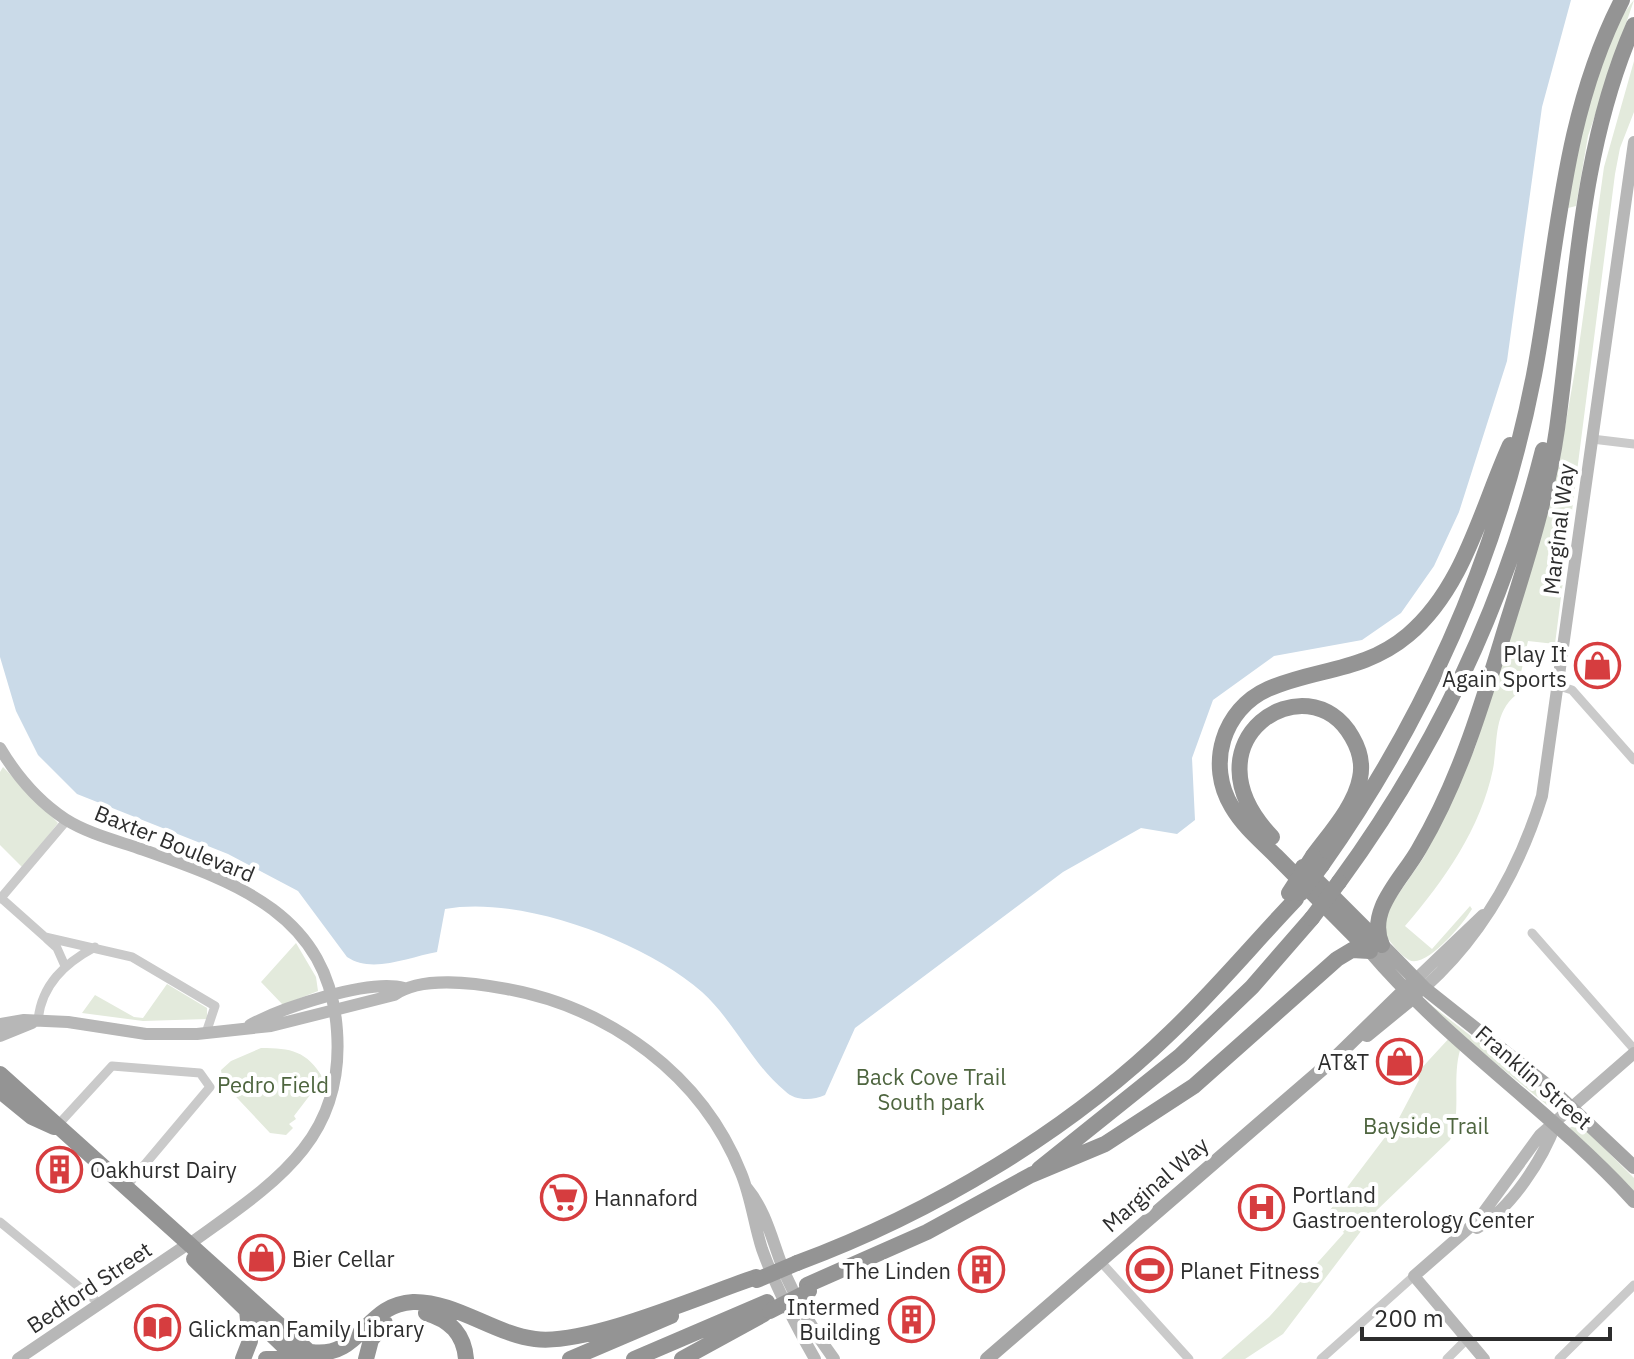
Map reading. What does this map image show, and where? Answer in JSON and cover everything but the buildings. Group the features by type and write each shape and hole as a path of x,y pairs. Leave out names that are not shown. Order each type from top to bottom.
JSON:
{"highway":[{"path":"187,1245 247,1310 309,1357 331,1356 344,1351 376,1317 394,1306 414,1302 454,1312 510,1333 559,1340 608,1328 757,1278 916,1209 1050,1129 1170,1033 1254,944 1318,861 1407,734 1452,643 1496,527 1528,403 1574,130 1591,74 1622,0"},
{"path":"1376,948 1378,914 1442,808 1478,718 1541,506 1557,429 1592,157 1604,109 1634,25"},
{"path":"1031,1175 1180,1056 1252,987 1339,882 1418,763 1480,640 1520,533 1563,371"},
{"path":"1376,948 1230,806 1220,773 1222,743 1235,715 1252,698 1278,685 1367,660 1392,647 1421,624 1456,573 1528,403"},
{"path":"1318,861 1357,788 1360,759 1354,740 1335,718 1317,709 1288,708 1261,720 1243,743 1239,764 1243,794 1263,828 1376,948"},
{"path":"634,1359 808,1288 1031,1175 1105,1144 1167,1106 1237,1050 1326,967 1352,950 1376,948"},
{"path":"0,1074 39,1106 56,1127 127,1190 143,1211 187,1245 309,1357"},
{"path":"0,1091 43,1125 56,1127"},
{"path":"570,1359 757,1278"},
{"path":"682,1359 768,1306"},
{"path":"243,1359 250,1341 247,1310"},
{"path":"366,1359 371,1340 381,1325 401,1314 421,1312 439,1317 455,1329 465,1344 466,1359"},
{"path":"266,1359 287,1359"}],"main road":[{"path":"1376,948 1413,989"},
{"name":"Marginal Way","path":"987,1359 1352,1042 1370,1034 1413,989"},
{"name":"Franklin Street","path":"1413,989 1573,1107 1634,1167"},
{"name":"Franklin Street","path":"1413,989 1634,1201"}],"street":[{"name":"Marginal Way","path":"1413,989 1468,944 1518,862 1536,816 1547,775 1634,140"},
{"path":"1592,439 1634,444"},
{"path":"1559,686 1572,690 1634,760"},
{"name":"Baxter Boulevard","path":"0,748 31,789 67,820 213,876 267,904 305,939 327,976 335,1011 338,1067 326,1111 309,1144 279,1178 187,1245"},
{"path":"65,966 57,948 0,898 67,820"},
{"path":"1321,1359 1457,1239 1485,1223 1505,1205 1549,1142 1556,1123 1634,1051 1532,933"},
{"path":"45,937 95,947 146,964 215,1006 206,1033"},
{"path":"38,1021 40,1002 65,966 95,947"},
{"path":"247,1026 270,1014 333,996 391,985 404,988 465,984 502,988 552,999 602,1021 649,1052 692,1092 717,1124 747,1188 758,1201 788,1279 809,1322 834,1359"},
{"path":"0,1024 38,1021 157,1034 206,1033 247,1026 271,1026 394,995 404,988"},
{"path":"0,1036 38,1021"},
{"path":"56,1127 112,1066 200,1073 210,1087 127,1190"},
{"path":"747,1188 748,1206 767,1261 815,1359"},
{"path":"0,1222 100,1304"},
{"name":"Bedford Street","path":"18,1359 187,1245"},
{"path":"1100,1261 1189,1359"},
{"path":"1414,1276 1484,1359"},
{"path":"1559,1359 1634,1285"},
{"path":"1447,1359 1466,1340"}],"green space":[{"path":"1634,0 1588,136 1576,206 1568,208 1582,128 1598,70 1620,20"},
{"path":"1634,61 1634,112 1620,148 1615,174 1555,644 1528,641 1516,695 1503,710 1500,719 1493,769 1480,812 1447,872 1405,926 1432,949 1470,906 1472,909 1434,952 1416,961 1409,960 1386,936 1384,915 1424,857 1475,748 1557,473 1578,353 1604,167"},
{"path":"3,767 58,823 23,868 0,845 0,772"},
{"path":"296,943 316,977 318,991 283,1005 261,982"},
{"path":"167,984 207,1008 207,1019 143,1021 82,1013 95,995 134,1017 143,1018"},
{"path":"1422,998 1545,1090 1552,1104 1547,1105 1440,1018"},
{"name":"Bayside Trail","path":"1452,1035 1462,1044 1457,1069 1456,1118 1450,1140 1377,1210 1283,1334 1245,1359 1221,1359 1269,1317 1344,1233 1327,1214 1398,1120 1419,1080 1417,1073"},
{"name":"Pedro Field","path":"261,1048 297,1053 311,1062 323,1078 294,1116 296,1119 289,1124 293,1128 286,1135 270,1133 223,1083 221,1070 231,1061"},
{"path":"1579,1123 1634,1178 1634,1195 1569,1128"}],"water":[{"path":"0,0 1571,0 1542,107 1507,361 1459,512 1434,566 1401,613 1362,640 1274,656 1213,700 1192,758 1195,820 1177,834 1141,828 1063,872 855,1028 825,1095 809,1099 794,1097 773,1080 702,992 677,973 615,940 544,916 475,906 445,909 437,952 379,964 357,962 347,957 298,891 228,854 77,794 38,755 16,711 0,657"}],"place":[{"name":"Play It Again Sports","path":"1598,666"},
{"name":"AT&T","path":"1400,1061"},
{"name":"Oakhurst Dairy","path":"59,1169"},
{"name":"Hannaford","path":"563,1197"},
{"name":"Portland Gastroenterology Center","path":"1261,1207"},
{"name":"Bier Cellar","path":"261,1258"},
{"name":"The Linden","path":"982,1270"},
{"name":"Planet Fitness","path":"1149,1270"},
{"name":"Intermed Building","path":"911,1319"},
{"name":"Glickman Family Library","path":"157,1328"}],"park label":[{"name":"Back Cove Trail South park","path":"931,1088"}]}
